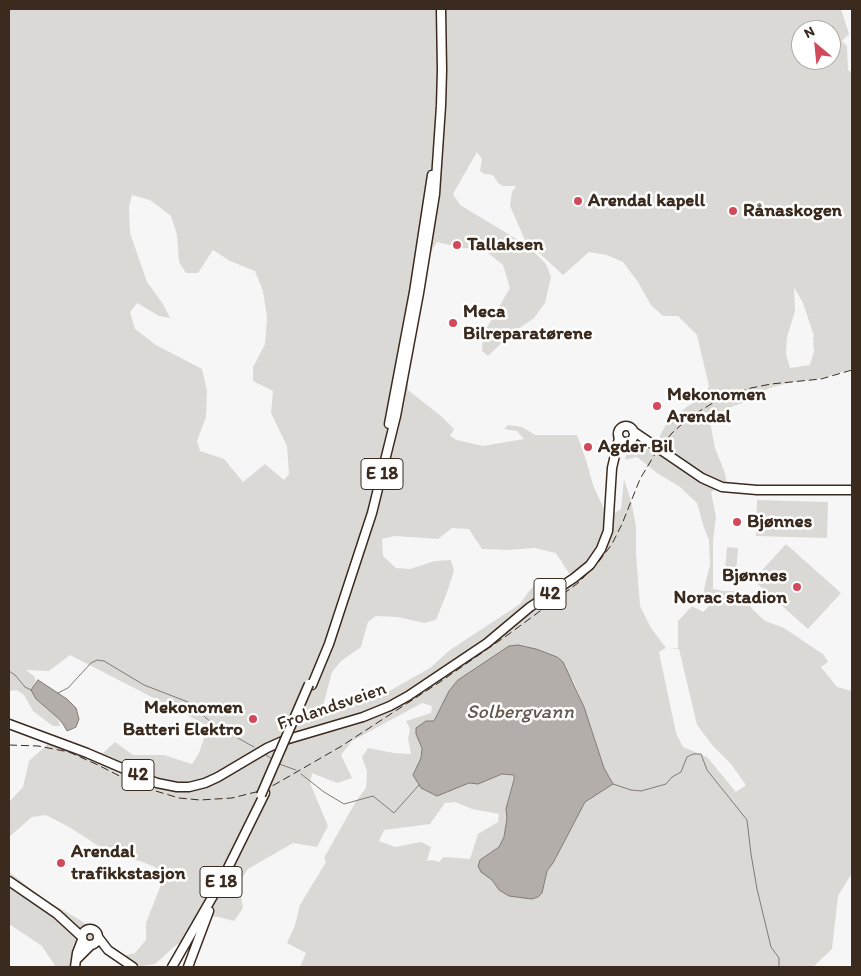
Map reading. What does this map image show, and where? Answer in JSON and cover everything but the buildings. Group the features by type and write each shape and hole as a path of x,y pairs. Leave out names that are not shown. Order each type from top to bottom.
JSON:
{"main road":[{"name":"E 18","path":"311,684 348,578 379,468 391,416 430,192 437,106 436,9"},
{"name":"E 18","path":"188,967 221,882 263,794 332,635 372,513 398,407 435,194 442,106 441,9"},
{"path":"649,443 623,442 619,438 618,432 622,427 629,426 649,443 702,478 722,488 852,490"},
{"path":"615,456 634,436 634,431"},
{"name":"Frolandsveien","path":"9,724 87,752 156,783 189,787 205,784 218,778 267,748 286,740 363,717 390,706 488,643 530,607 590,565 601,549 608,531 612,468 619,438"},
{"name":"E 18","path":"169,966 206,902 263,794"},
{"path":"9,881 66,920 95,931 94,942 76,964"},
{"name":"E 18","path":"169,966 221,882"},
{"path":"66,920 86,944 94,942 133,967"},
{"path":"76,964 83,933 89,929"}],"shaded area":[{"path":"9,9 841,9 849,34 842,41 847,46 848,70 852,73 852,369 819,379 793,382 769,388 751,400 725,409 710,422 715,448 725,473 727,484 711,492 716,517 713,541 713,589 740,591 753,610 765,621 784,628 824,655 828,662 821,667 837,687 852,691 852,873 838,896 832,949 813,967 300,967 306,953 287,943 295,925 300,905 326,862 324,858 356,801 366,788 367,771 362,757 368,748 411,754 408,739 410,729 406,721 431,713 432,706 422,703 352,741 341,755 352,778 337,783 312,773 310,783 328,826 317,847 293,843 248,869 240,881 240,885 236,888 241,896 243,908 234,921 219,917 202,916 187,938 155,964 141,966 94,946 81,951 76,967 56,967 42,946 9,924 9,872 45,900 101,934 122,956 135,953 146,940 146,923 162,882 155,867 140,861 114,856 69,827 46,815 32,817 9,837 9,802 23,787 29,761 49,743 62,742 103,753 115,742 133,755 164,755 192,764 199,753 208,726 70,655 49,671 26,670 34,676 36,682 34,684 44,707 58,718 60,726 53,726 33,711 24,695 17,690 9,691","holes":["477,152 482,159 480,171 484,174 493,175 498,183 503,186 516,186 512,192 510,206 525,240 563,275 589,252 607,255 623,262 638,282 651,305 663,316 678,316 697,335 709,386 704,397 668,421 656,443 627,450 625,460 637,457 657,473 680,487 697,503 709,540 710,565 704,589 709,606 703,612 692,606 678,621 678,648 670,648 679,649 697,725 713,746 731,764 746,785 736,792 707,757 683,747 676,733 659,652 666,648 651,628 640,606 636,526 624,479 621,509 612,515 604,509 593,485 577,435 535,435 522,427 508,425 504,429 517,431 524,439 483,446 457,440 450,436 454,429 408,390 408,364 425,261 437,242 462,248 483,249 503,265 510,288 483,334 482,351 488,356 511,334 534,318 545,303 551,277 546,264 528,246 460,205 453,194","132,195 150,200 171,216 177,235 179,262 186,273 198,273 213,250 230,261 255,271 263,291 267,317 265,344 253,367 253,381 273,391 271,413 287,446 289,474 284,480 265,464 243,482 224,459 200,451 197,441 206,417 207,391 202,369 156,345 135,329 130,312 137,303 159,316 170,318 163,304 147,282 130,233 129,207","794,287 803,303 814,336 814,351 810,365 790,368 786,354 787,337 795,311","452,528 469,529 482,549 534,548 556,553 570,575 567,582 542,578 529,591 520,604 450,650 430,668 384,694 334,711 322,710 332,672 341,661 361,647 368,622 376,616 398,617 424,623 436,620 446,595 454,571 451,560 435,561 410,569 396,568 383,556 382,539 395,536 438,539","518,645 557,657 574,682 584,707 604,768 613,783 585,802 547,871 542,893 509,896 499,890 492,880 481,872 480,860 499,847 504,837 507,817 506,809 514,775 502,774 478,784 469,783 460,786 421,788 414,776 421,758 422,748 417,734 429,721 434,721 458,680","455,802 472,809 499,814 498,822 478,834 470,859 444,857 439,862 427,861 431,847 421,842 395,847 379,841 384,830 430,824 445,803"]},
{"path":"757,500 828,502 827,538 756,536"},
{"name":"Bjønnes Norac stadion","path":"786,544 841,593 808,629 753,580"},
{"path":"727,547 738,548 736,572 725,571"}],"water":[{"name":"Solbergvann","path":"518,645 536,649 557,657 563,662 584,707 604,768 613,784 585,802 547,871 542,893 532,899 509,896 499,890 492,880 481,872 478,866 480,860 499,847 504,837 507,818 506,809 514,775 502,774 478,784 469,783 437,796 421,788 413,775 421,758 422,748 416,734 416,728 426,721 434,721 449,691 458,680 509,646"},
{"path":"38,680 67,699 76,708 79,719 76,727 67,731 58,718 36,699 31,690"}],"waterway":[{"path":"58,693 68,688 91,663 97,660 104,661 144,685 188,702 213,724 254,747"},
{"path":"9,671 25,687 31,690"},
{"path":"613,784 641,791 666,784 672,777 681,772 687,757 693,754 701,754 707,770 747,820 757,889 771,947 779,958 779,967"},
{"path":"266,755 274,760"},
{"path":"279,764 296,770"},
{"path":"301,774 324,792 344,804 373,796 394,813 419,785"}],"railway":[{"path":"9,745 38,746 69,752 139,786 179,798 200,800 232,798 274,785 340,747 440,682 578,583 597,564 612,544 640,479 655,454 672,433 690,417 721,398 751,388 821,379 852,370"}],"place":[{"name":"Arendal kapell","path":"578,201"},
{"name":"Rånaskogen","path":"733,211"},
{"name":"Tallaksen","path":"457,245"},
{"name":"Meca Bilreparatørene","path":"453,323"},
{"name":"Mekonomen Arendal","path":"657,406"},
{"name":"Agder Bil","path":"588,447"},
{"name":"Bjønnes","path":"737,522"},
{"name":"Bjønnes Norac stadion","path":"797,587"},
{"name":"Mekonomen Batteri Elektro","path":"253,719"},
{"name":"Arendal trafikkstasjon","path":"61,863"}]}
